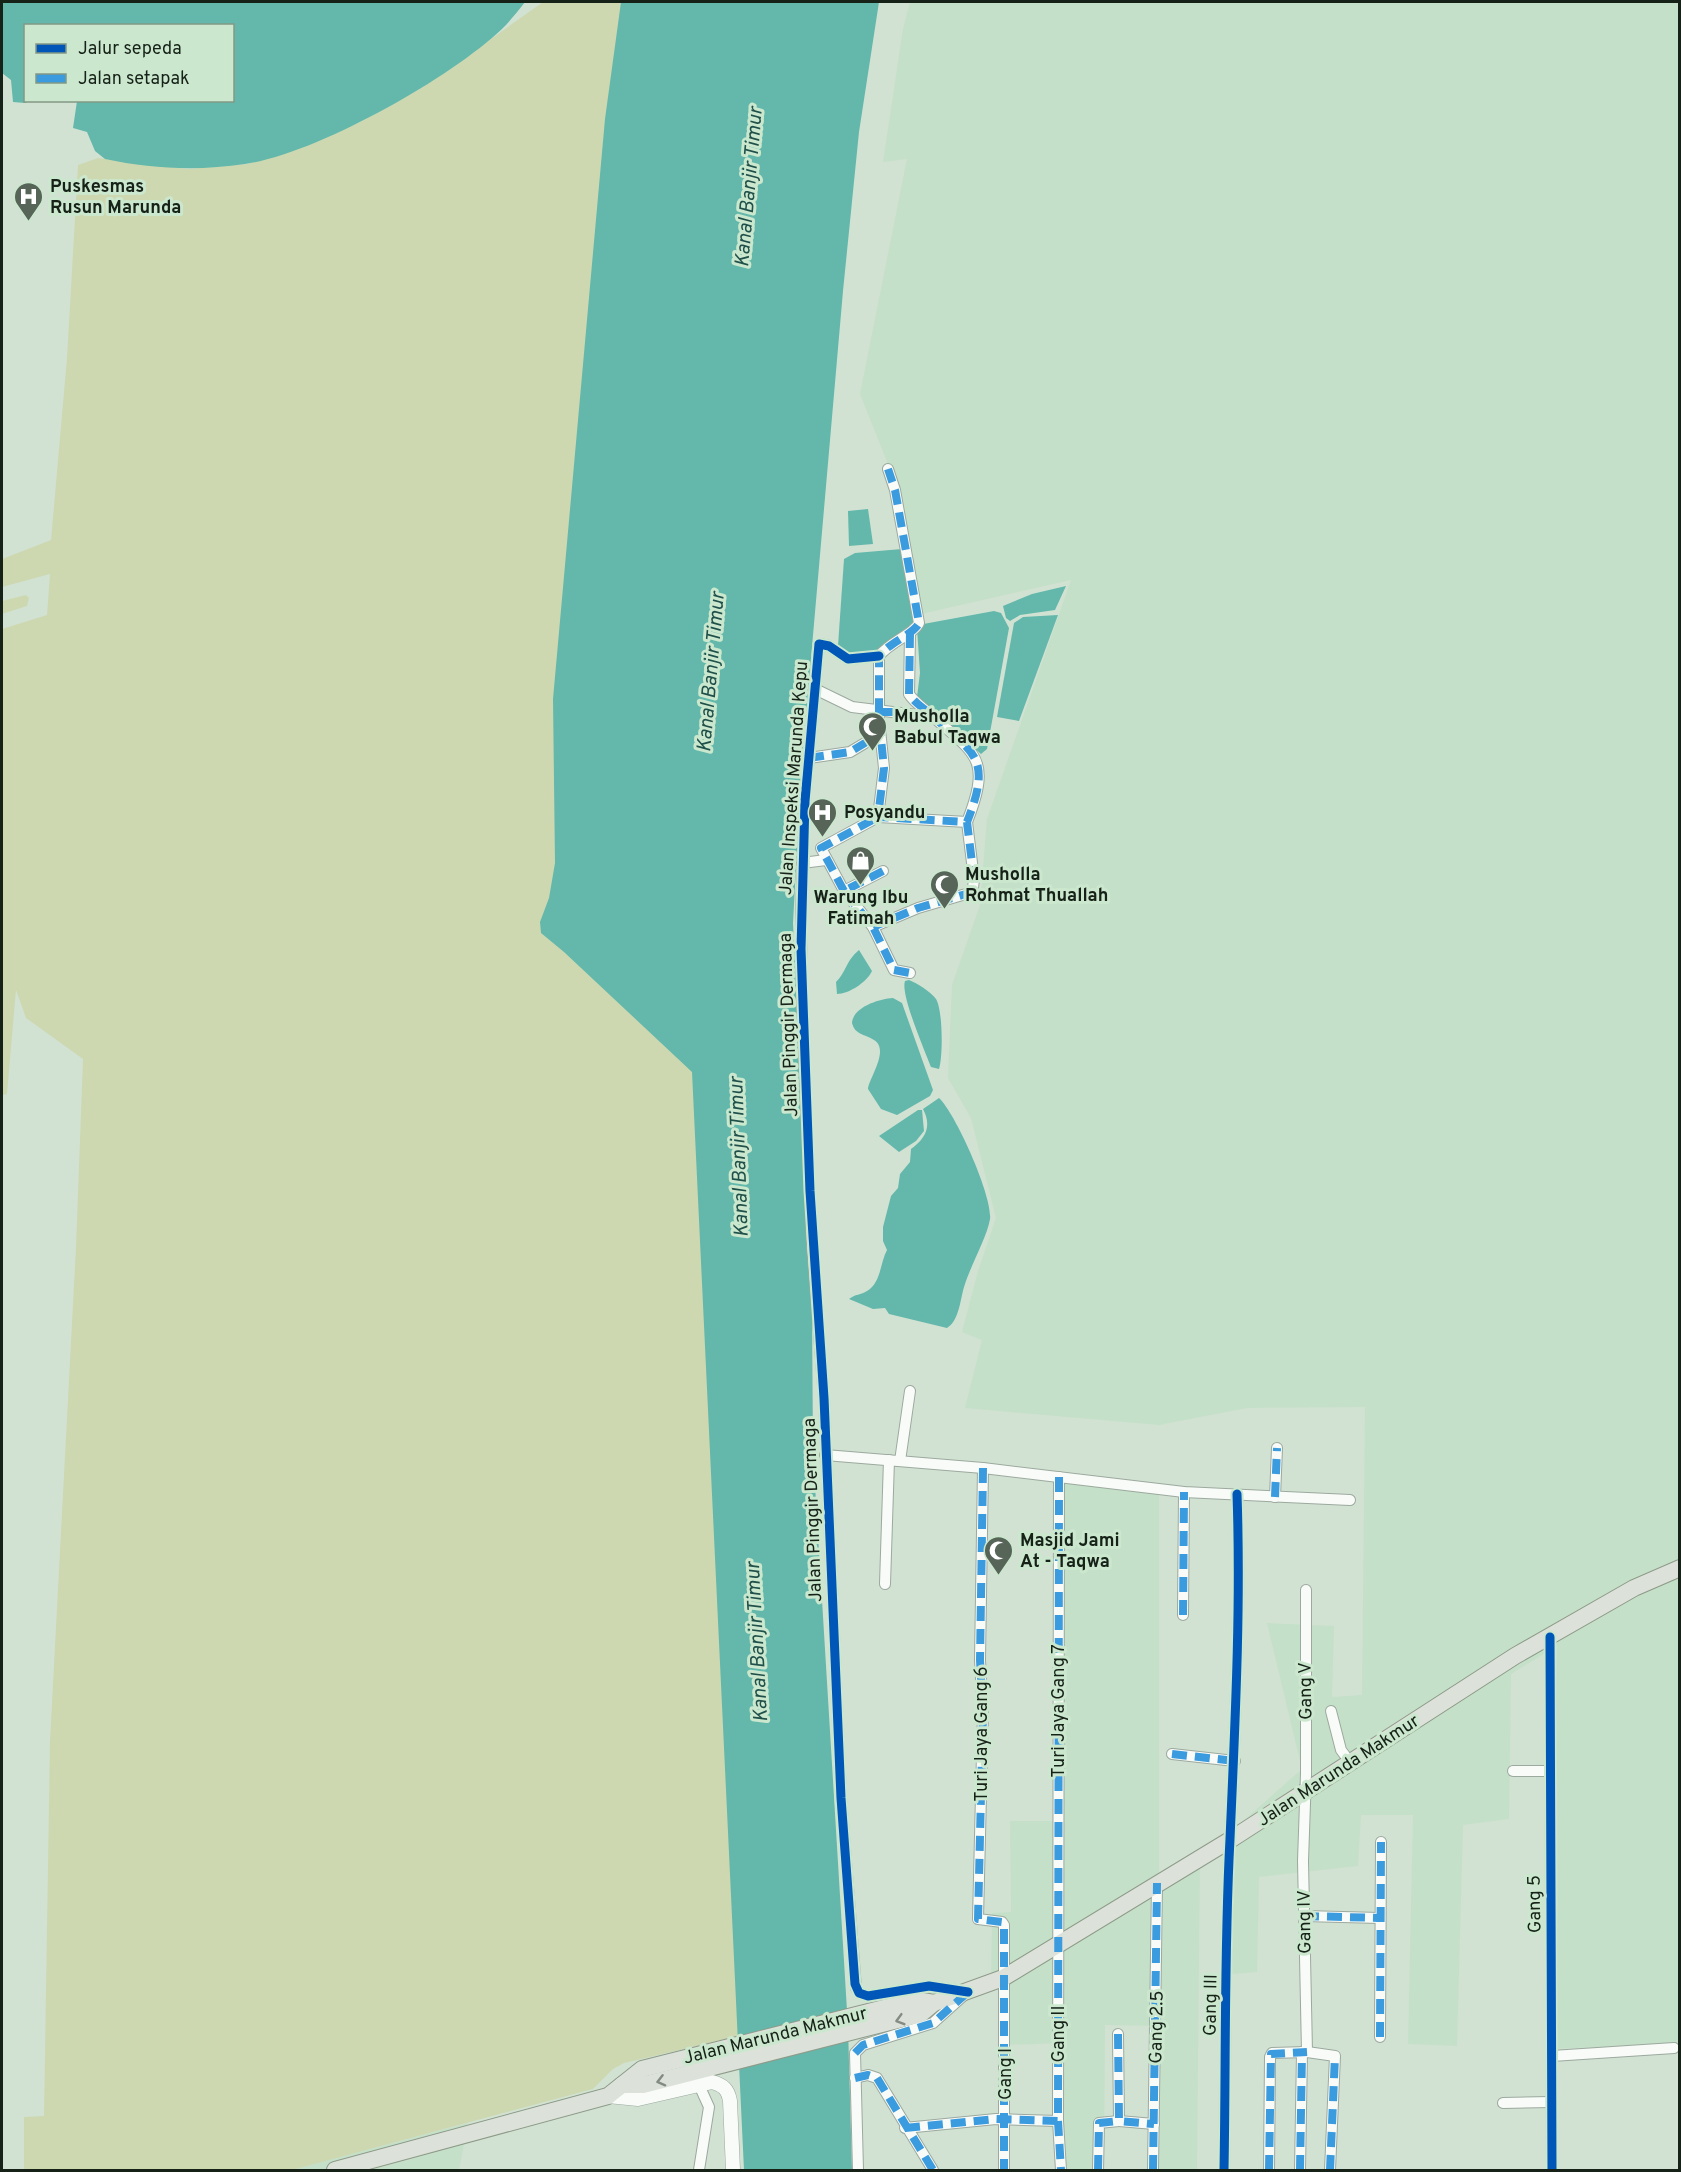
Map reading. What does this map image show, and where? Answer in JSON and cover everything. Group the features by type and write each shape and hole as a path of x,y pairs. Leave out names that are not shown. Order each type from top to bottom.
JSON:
{"main road":[{"name":"Jalan Marunda Makmur","path":"622,2085 643,2085 738,2061 861,2023 916,2000 934,2003 1003,1978 1230,1840 1550,1637 1634,1588 1680,1568"},
{"name":"Jalan Marunda Makmur","path":"335,2170 608,2096 642,2069 739,2044 861,2023"}],"street":[{"path":"878,817 884,768 879,712 879,656 891,643 910,633 919,623 895,490 888,469"},
{"path":"873,927 918,908 966,894 973,888 974,870 967,822 978,790 978,762 962,741 909,694 910,633"},
{"name":"Jalan Inspeksi Marunda Kepu","path":"801,914 809,758 819,644 829,646 848,658 879,656"},
{"path":"815,689 849,706 879,712 900,711 933,717"},
{"path":"809,758 850,752 880,734"},
{"path":"910,973 894,970 873,927 844,891 821,850 824,844 878,817 967,822"},
{"path":"802,863 826,860"},
{"path":"844,891 884,870"},
{"name":"Jalan Pinggir Dermaga","path":"801,914 811,1212 841,1798 855,1984 859,1993 868,1996 929,1986 968,1992"},
{"path":"885,1584 895,1460 910,1390"},
{"path":"1275,1497 1277,1448"},
{"path":"825,1455 984,1468 1184,1492 1350,1500"},
{"name":"Turi Jaya Gang 6","path":"984,1468 980,1660 983,1712 978,1919 1004,1923 1003,1978"},
{"name":"Turi Jaya Gang 7","path":"1058,1946 1059,1477"},
{"path":"1183,1615 1184,1492"},
{"name":"Gang III","path":"1224,2170 1230,1840 1235,1761 1240,1577 1237,1494"},
{"name":"Gang V","path":"1306,1590 1306,1792"},
{"name":"Gang 5","path":"1550,1637 1552,2170"},
{"path":"1331,1711 1341,1750 1350,1762"},
{"path":"1172,1754 1235,1761"},
{"path":"1513,1771 1551,1771"},
{"name":"Gang IV","path":"1300,2170 1305,2052 1303,1860 1306,1792"},
{"path":"1380,2037 1381,1842"},
{"name":"Gang 2.5","path":"1154,2170 1157,1883"},
{"path":"1304,1916 1380,1917"},
{"name":"Gang II","path":"1058,1946 1058,2121 1061,2170"},
{"name":"Gang I","path":"1003,1978 1004,2170"},
{"path":"858,2170 855,2053 859,2048 933,2023 968,1992"},
{"path":"1118,2034 1119,2121"},
{"path":"1552,2056 1674,2048"},
{"path":"1269,2170 1271,2054 1305,2052 1335,2055 1330,2170"},
{"path":"855,2078 868,2075 877,2078 905,2128 933,2170"},
{"path":"608,2096 638,2100 699,2085 719,2084 728,2093 733,2170"},
{"path":"699,2085 709,2107 699,2170"},
{"path":"1503,2103 1551,2102"},
{"path":"905,2128 1005,2119 1058,2121"},
{"path":"1098,2170 1099,2124 1119,2121 1154,2124"}],"shaded area":[{"path":"543,2 628,2 697,1065 744,2035 624,2063 613,2069 593,2089 292,2170 24,2170 24,2117 44,2116 50,1741 76,1247 83,1059 26,1018 16,990 7,1094 2,1095 2,629 47,615 50,574 2,587 2,559 51,540 67,358 78,165 98,158 188,169 247,164 276,156 358,123 423,87"},
{"path":"910,2 1679,2 1679,2044 1550,2049 1557,1646 1511,1674 1509,1819 1463,1825 1457,2046 1408,2044 1413,1815 1361,1815 1358,1866 1259,1877 1257,1972 1232,1974 1233,1830 1302,1769 1267,1623 1334,1626 1332,1697 1362,1695 1365,1407 1247,1408 1159,1425 965,1408 982,1340 962,1332 978,1271 996,1218 971,1118 948,1078 952,985 980,905 987,819 1071,580 921,614 896,484 860,394 907,159 883,162 903,29"},
{"path":"26,595 29,598 27,606 2,614 2,601"},
{"path":"1063,1472 1159,1486 1159,1879 1200,1857 1197,2170 1158,2170 1161,2026 1105,2025 1104,2170 1062,2170 1062,2043 1007,2045 1005,1984 991,1990 992,1913 1011,1912 1010,1821 1061,1821"},
{"path":"468,2123 459,2170 292,2170 313,2164"}],"water":[{"path":"2,2 525,2 502,29 479,49 380,112 308,146 245,164 193,168 157,167 105,159 95,151 87,132 73,128 77,102 234,102 234,24 24,24 24,102 26,102 25,103 13,102 11,80 2,73"},
{"name":"Kanal Banjir Timur","path":"621,2 879,2 859,132 843,291 801,773 793,923 812,1310 813,1452 848,2027 852,2170 744,2170 692,1072 541,933 540,922 549,898 555,863 553,699 605,119"},
{"path":"868,509 873,544 849,546 848,511"},
{"path":"902,549 918,623 879,653 849,656 838,646 844,559 855,553"},
{"path":"1066,586 1055,610 1020,615 1010,621 1006,618 1003,606 1032,594"},
{"path":"994,611 1001,613 1009,628 987,749 981,754 917,697 920,673 917,628 918,625"},
{"path":"1058,615 1019,721 997,717 1014,623 1023,617"},
{"path":"859,950 872,971 857,987 837,994 836,982"},
{"path":"909,980 920,985 936,999 942,1034 939,1069 931,1067 914,1023 904,988 905,981"},
{"path":"893,998 902,1003 933,1090 930,1096 897,1115 881,1109 868,1089 880,1050 874,1040 858,1032 852,1023 853,1017 862,1008 874,1002"},
{"path":"939,1098 955,1121 972,1156 986,1193 990,1219 965,1284 955,1320 947,1328 889,1314 885,1308 873,1309 849,1299 867,1291 878,1278 887,1250 883,1241 883,1227 891,1196 898,1188 900,1174 910,1162 911,1149 926,1131 927,1121 923,1109"},
{"path":"918,1110 922,1110 924,1131 916,1141 899,1152 879,1136"}],"marked path":[{"path":"873,927 918,908 966,894 973,888 974,879 967,822 878,817 884,768 879,720 879,656 919,623 895,490 888,469"},
{"path":"910,633 909,694 958,738 975,758 978,783 967,822"},
{"path":"879,712 900,712 933,717"},
{"path":"809,758 850,752 880,734"},
{"path":"844,891 821,848 878,817"},
{"path":"883,871 844,891 873,927 894,970 910,973"},
{"path":"1275,1497 1277,1448"},
{"path":"983,1468 980,1660 983,1712 978,1919 1002,1922 1004,1925 1004,2170"},
{"path":"1059,1477 1058,2121 1061,2170"},
{"path":"1183,1615 1184,1492"},
{"path":"1172,1754 1235,1761"},
{"path":"1380,2037 1381,1842"},
{"path":"1153,2170 1157,1883"},
{"path":"1304,1916 1380,1918"},
{"path":"855,2053 863,2045 933,2023 968,1992"},
{"path":"1118,2034 1119,2121 1154,2124"},
{"path":"1300,2170 1302,2052"},
{"path":"1269,2170 1271,2054 1307,2052"},
{"path":"1330,2170 1335,2056"},
{"path":"855,2078 868,2075 877,2078 933,2170"},
{"path":"905,2128 996,2119 1058,2121"},
{"path":"1098,2170 1099,2123 1119,2121"}],"cycle path":[{"path":"879,656 848,659 829,646 819,644 805,801 801,949 810,1191 824,1398 841,1798 855,1984 859,1993 868,1996 929,1986 968,1992"},
{"path":"1224,2170 1227,1922 1238,1623 1237,1494"},
{"path":"1550,1637 1552,2170"}],"place":[{"name":"Puskesmas Rusun Marunda","path":"29,222"},
{"name":"Musholla Babul Taqwa","path":"873,752"},
{"name":"Posyandu","path":"823,838"},
{"name":"Warung Ibu Fatimah","path":"861,886"},
{"name":"Musholla Rohmat Thuallah","path":"944,910"},
{"name":"Masjid Jami At - Taqwa","path":"999,1576"}]}
